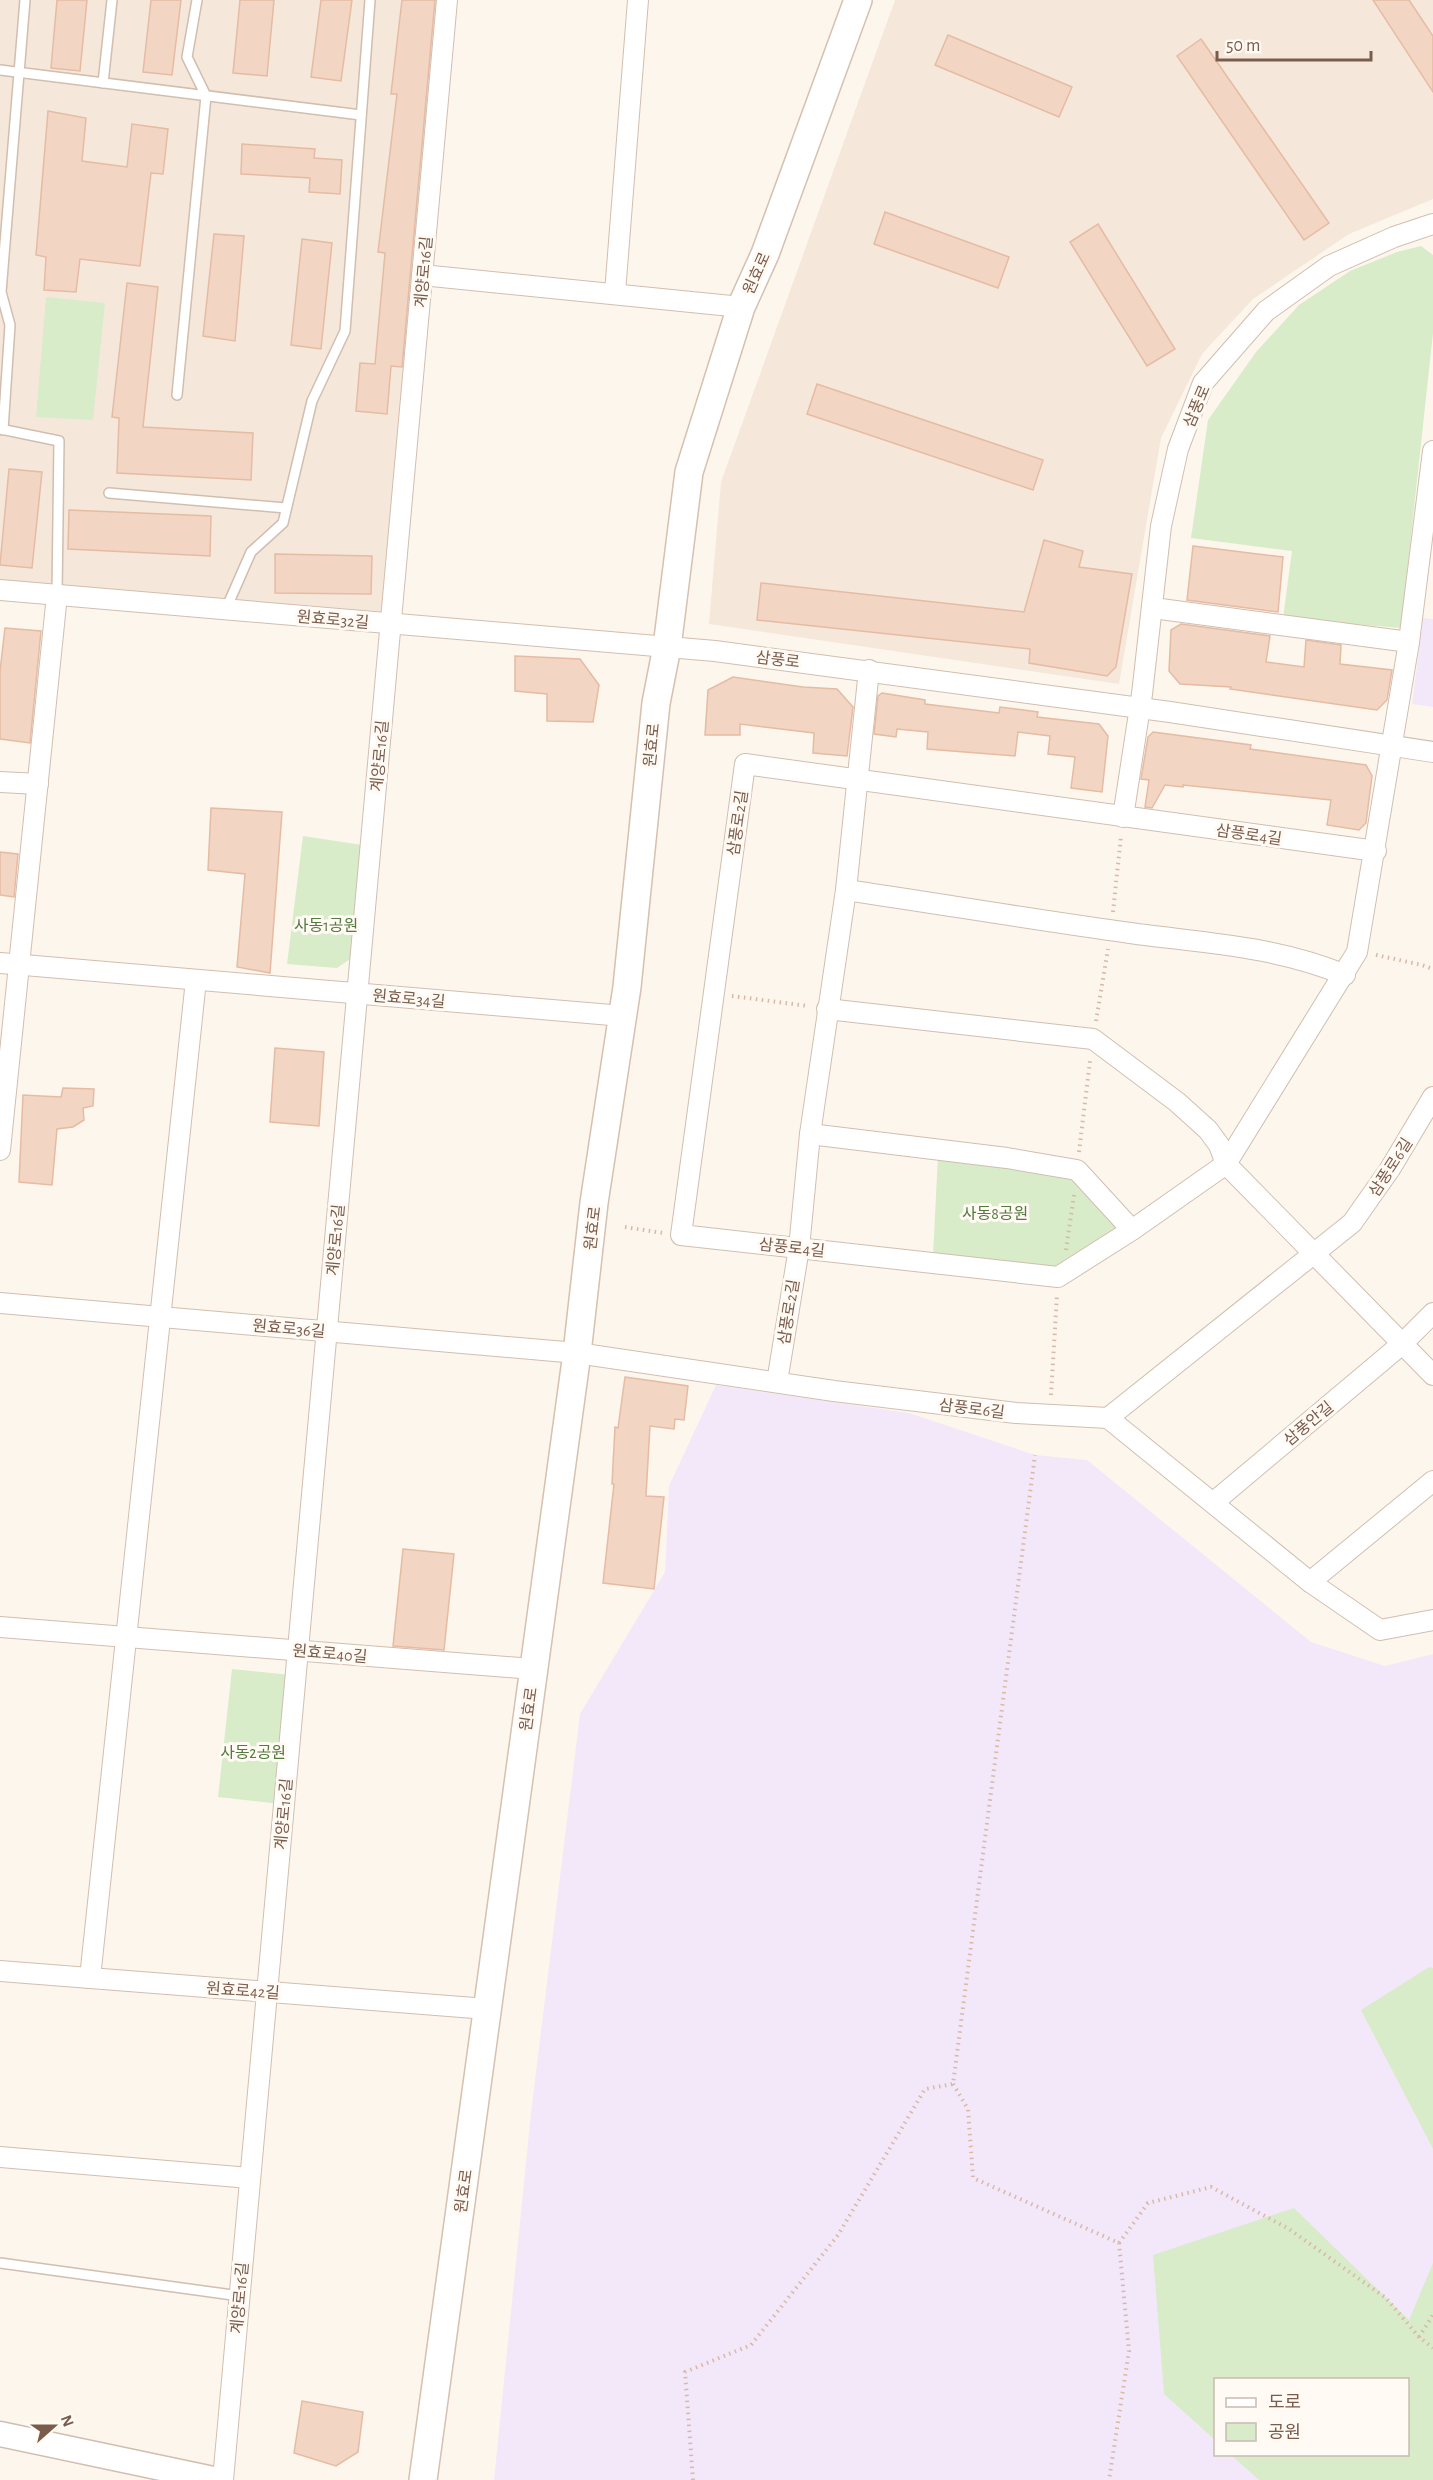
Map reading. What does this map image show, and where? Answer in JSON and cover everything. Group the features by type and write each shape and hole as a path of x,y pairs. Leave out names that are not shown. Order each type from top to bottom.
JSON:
{"main road":[{"name":"원효로","path":"423,2480 577,1353 594,1203 623,1016 656,703 667,647 689,472 741,307 765,254 858,0"}],"street":[{"name":"계양로16길","path":"223,2480 447,0"},
{"path":"615,293 638,0"},
{"name":"삼풍로","path":"1123,817 1140,708 1161,526 1178,449 1203,383 1266,311 1329,266 1394,237 1433,224"},
{"path":"422,275 741,307"},
{"path":"1060,1276 1132,1230 1226,1164 1345,975 1357,952 1376,851 1409,642 1432,460"},
{"name":"원효로32길","path":"0,590 667,647"},
{"path":"0,1150 10,964 38,784 57,595"},
{"path":"1153,608 1409,642"},
{"name":"삼풍로","path":"667,647 869,670 1433,752"},
{"name":"삼풍로2길","path":"777,1382 799,1248 810,1134 846,890 869,670"},
{"name":"삼풍로2길","path":"714,994 745,764 1123,817"},
{"path":"0,782 38,784"},
{"name":"삼풍로4길","path":"1123,817 1376,851"},
{"path":"846,890 1111,930 1233,944 1297,958 1345,975"},
{"name":"원효로34길","path":"10,964 623,1016"},
{"path":"90,1978 196,980"},
{"path":"681,1235 714,994"},
{"path":"827,1009 1097,1043 1177,1102 1208,1130 1219,1145 1226,1164 1433,1375"},
{"name":"삼풍로6길","path":"577,1353 1016,1413 1108,1418 1352,1223 1390,1169 1433,1097"},
{"path":"810,1134 1007,1158 1077,1170 1132,1230"},
{"name":"삼풍로4길","path":"681,1235 1060,1276"},
{"name":"원효로36길","path":"0,1303 577,1353"},
{"name":"삼풍안길","path":"1214,1502 1402,1344 1433,1313"},
{"path":"1108,1418 1310,1582 1380,1630 1433,1620"},
{"path":"1310,1582 1433,1481"},
{"name":"원효로40길","path":"0,1627 533,1669"},
{"name":"원효로42길","path":"0,1971 487,2009"},
{"path":"0,2157 250,2178"},
{"path":"0,2434 218,2480"}],"lane":[{"path":"25,0 2,292 10,325 1,430 59,441 57,595"},
{"path":"103,83 112,0"},
{"path":"177,395 206,96 187,57 196,0"},
{"path":"226,609 251,552 283,523 312,401 345,331 370,0"},
{"path":"0,70 361,115"},
{"path":"109,493 286,508"},
{"path":"0,2263 240,2296"}],"path":[{"path":"1357,952 1433,969"},
{"path":"714,994 827,1009"},
{"path":"1051,1396 1060,1276 1097,1043"},
{"path":"625,1227 681,1235"},
{"path":"1035,1455 953,2084 968,2109 974,2178 1119,2243"},
{"path":"693,2480 684,2372 751,2345 838,2235 925,2089 953,2084"},
{"path":"1109,2480 1130,2351 1119,2243 1148,2203 1211,2187 1289,2229 1386,2298 1419,2337 1433,2348"},
{"path":"1419,2337 1433,2315"}],"shaded area":[{"path":"0,0 447,0 387,632 0,590"},
{"path":"895,0 1433,0 1433,199 1349,234 1253,299 1202,354 1161,438 1119,684 709,624 721,482"},
{"path":"1423,618 1433,619 1433,707 1412,704"},
{"path":"716,1385 909,1413 1035,1455 1087,1460 1311,1642 1385,1666 1433,1654 1433,2480 494,2480 531,2113 580,1714 665,1572 669,1486"}],"green space":[{"path":"1421,246 1433,255 1433,333 1401,628 1283,618 1292,551 1191,538 1208,420 1256,352 1299,305 1350,271 1397,252"},
{"path":"46,297 105,303 93,420 36,417"},
{"name":"사동1공원","path":"303,836 369,846 353,957 337,968 287,964"},
{"name":"사동8공원","path":"938,1155 1074,1174 1119,1231 1061,1269 933,1256"},
{"name":"사동2공원","path":"232,1669 291,1675 280,1804 218,1797"},
{"path":"1429,1967 1433,1968 1433,2149 1361,2010"},
{"path":"1294,2208 1409,2320 1433,2263 1433,2480 1259,2480 1232,2456 1409,2456 1409,2378 1214,2378 1214,2439 1164,2394 1153,2255"}],"building":[{"path":"57,0 87,0 80,71 51,68"},
{"path":"151,0 181,0 172,75 143,72"},
{"path":"240,0 274,0 267,76 233,73"},
{"path":"321,0 352,0 341,81 311,77"},
{"path":"402,0 435,0 402,367 391,366 387,414 356,411 360,363 375,364 385,253 378,252 397,94 391,94"},
{"path":"1373,0 1409,0 1433,36 1433,92"},
{"path":"948,35 1072,87 1059,117 935,65"},
{"path":"1201,39 1329,223 1304,240 1177,56"},
{"path":"48,111 86,118 82,161 127,167 132,124 168,129 163,174 151,173 140,266 80,259 76,292 44,290 46,257 36,255"},
{"path":"242,144 315,149 314,158 342,160 340,194 309,192 310,178 241,174"},
{"path":"885,212 1009,257 998,288 874,244"},
{"path":"1098,224 1175,349 1147,366 1070,242"},
{"path":"214,234 244,236 235,341 203,336"},
{"path":"302,239 332,243 321,349 291,345"},
{"path":"127,283 158,287 143,427 253,433 251,480 117,473 119,418 112,417"},
{"path":"817,384 1043,460 1033,490 807,414"},
{"path":"9,469 42,472 32,568 0,565"},
{"path":"69,510 211,516 210,556 68,549"},
{"path":"1044,540 1083,551 1079,567 1132,574 1116,667 1107,676 1029,663 1030,649 757,620 761,583 1024,612"},
{"path":"1193,546 1283,557 1278,612 1187,600"},
{"path":"275,554 372,556 371,594 275,593"},
{"path":"1181,624 1270,636 1266,662 1304,667 1306,640 1341,645 1340,664 1392,670 1387,700 1377,710 1230,689 1231,687 1180,684 1169,671 1171,630"},
{"path":"5,628 41,631 30,743 0,739 0,671"},
{"path":"515,656 580,659 599,685 593,722 547,721 547,694 515,691"},
{"path":"733,677 803,687 837,689 853,707 847,756 813,753 814,733 740,724 740,735 705,735 708,690"},
{"path":"882,693 925,700 925,704 999,713 1000,707 1038,712 1037,717 1099,724 1108,736 1102,792 1071,788 1075,757 1048,754 1050,736 1018,732 1015,756 927,749 928,732 897,729 896,737 874,734 878,696"},
{"path":"1153,732 1251,745 1250,749 1366,765 1372,776 1366,823 1359,830 1327,825 1331,800 1183,785 1183,787 1165,785 1152,808 1145,807 1149,780 1141,779 1148,737"},
{"path":"211,808 282,812 270,973 237,967 245,874 208,870"},
{"path":"0,852 18,854 14,897 0,895"},
{"path":"275,1048 324,1052 319,1126 270,1122"},
{"path":"63,1088 94,1089 93,1106 83,1108 84,1120 73,1127 57,1129 52,1185 19,1182 23,1095 61,1097"},
{"path":"625,1377 688,1386 684,1420 675,1419 674,1429 650,1426 646,1496 664,1497 654,1589 603,1583 614,1484 612,1484 615,1427 618,1428"},
{"path":"403,1549 454,1554 444,1650 393,1646"},
{"path":"302,2401 363,2412 358,2452 336,2466 294,2453"}]}
